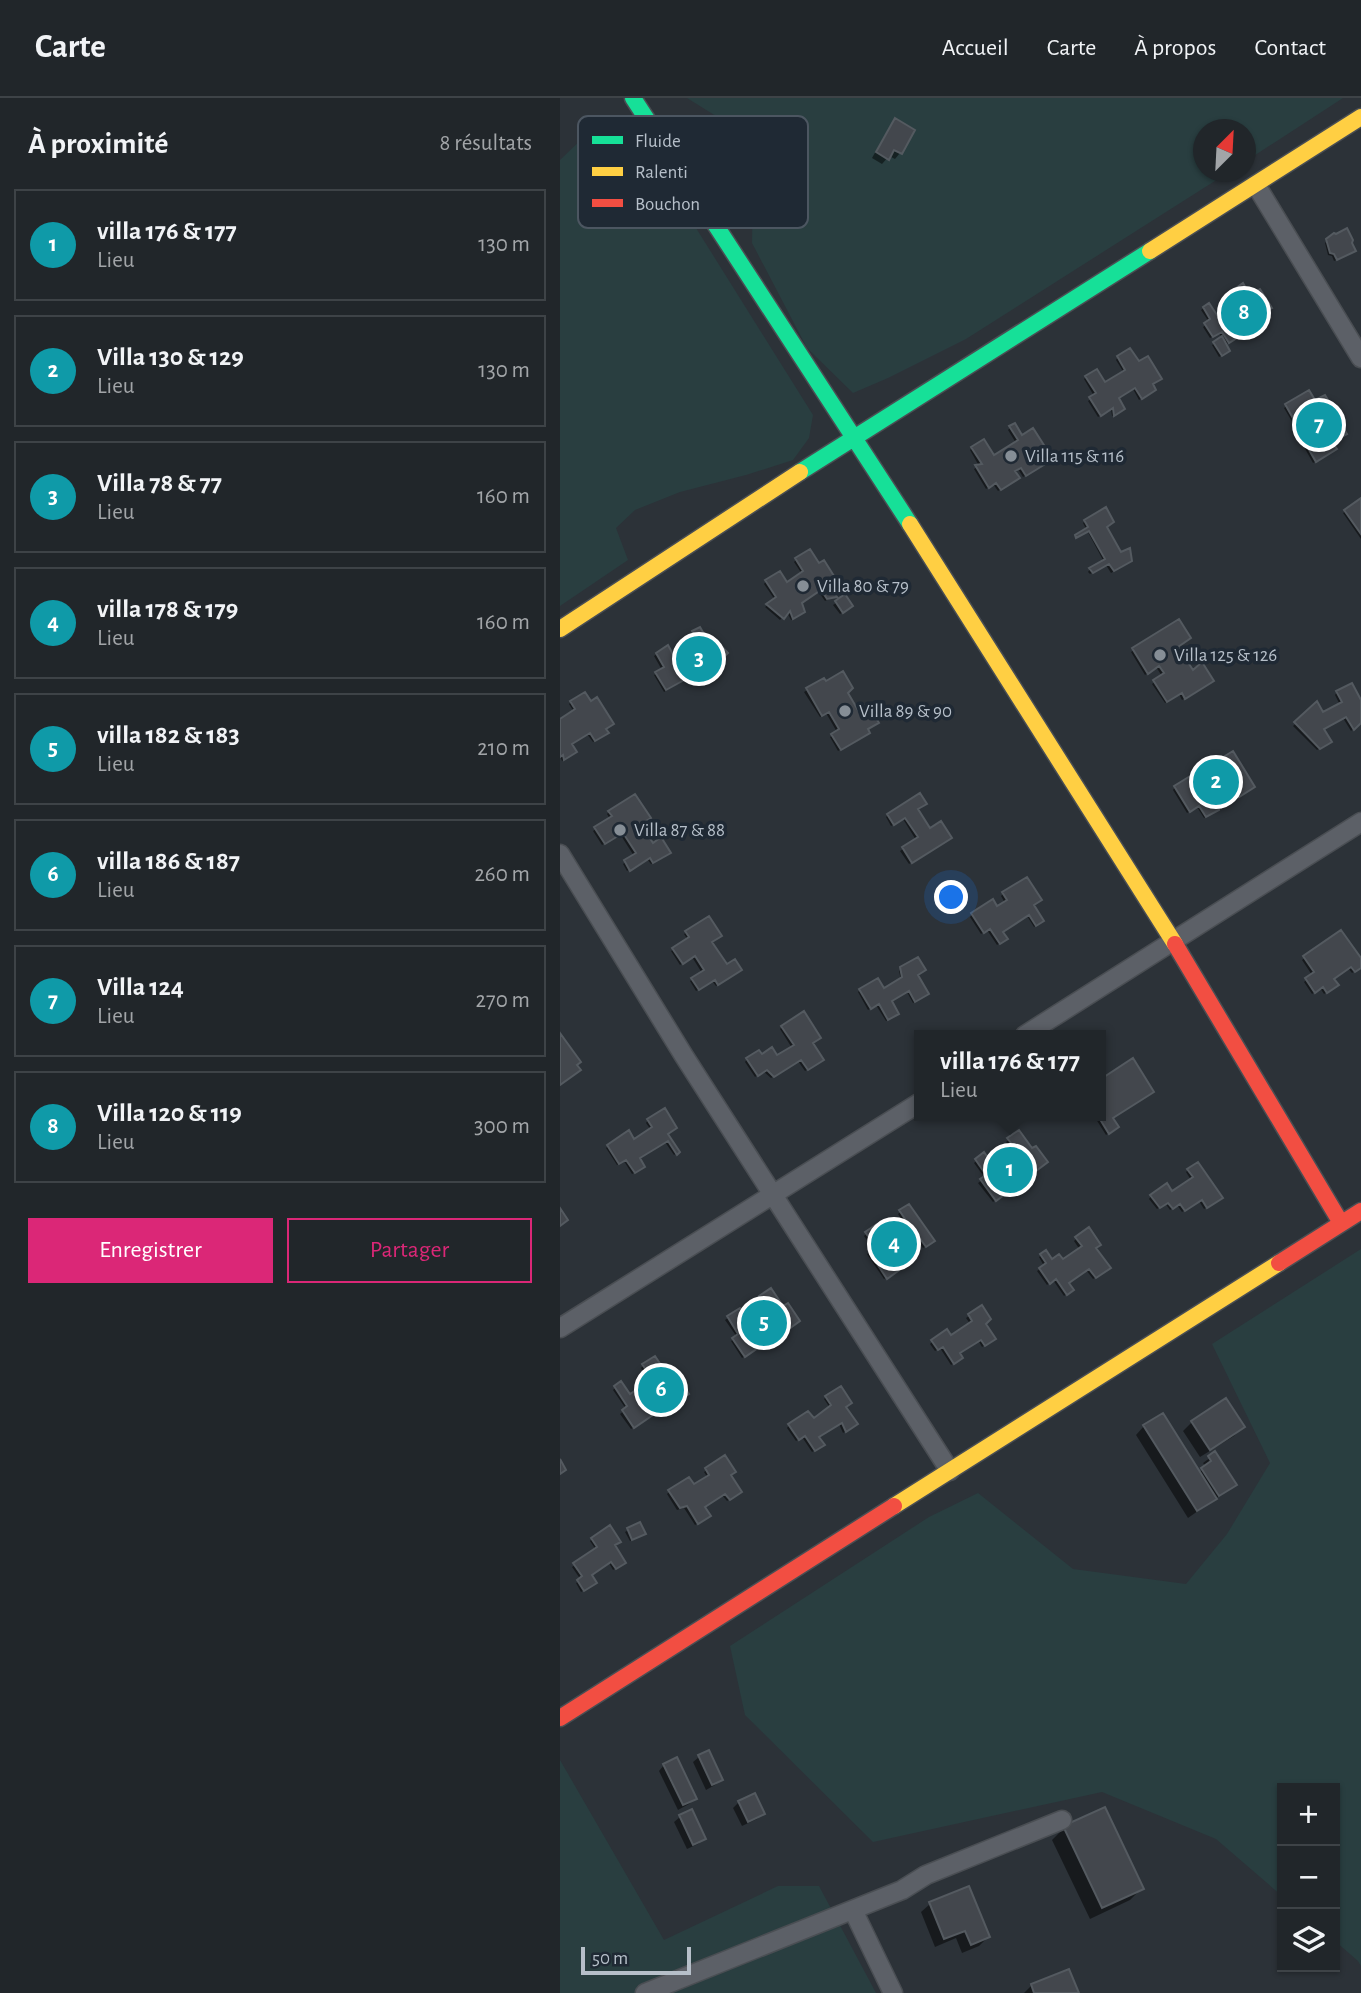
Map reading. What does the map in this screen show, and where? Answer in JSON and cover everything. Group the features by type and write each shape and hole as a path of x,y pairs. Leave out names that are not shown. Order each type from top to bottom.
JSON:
{"street":[{"path":"634,98 646,116"},
{"path":"560,629 853,437 1361,117"},
{"path":"1256,185 1361,358"},
{"path":"718,228 947,581 1173,941 1341,1223"},
{"path":"1033,1030 1361,822"},
{"path":"560,854 684,1056 950,1471"},
{"path":"560,1328 914,1106"},
{"path":"560,1718 1361,1211"},
{"path":"645,1993 902,1891 926,1875 1062,1820"},
{"path":"853,1910 893,1993"}],"green space":[{"path":"687,98 1343,98 1256,155 1256,119 1193,119 1193,182 1213,182 966,339 853,393 807,348 752,243 752,228 808,228 808,116 716,116"},
{"path":"578,143 578,228 696,228 813,415 809,438 793,460 680,492 635,510 616,528 628,560 560,606 560,160"},
{"path":"1361,1249 1361,1966 1340,1945 1340,1783 1277,1783 1277,1892 1216,1839 1102,1792 873,1842 745,1715 730,1646 929,1517 978,1493 1073,1569 1186,1584 1227,1534 1270,1463 1212,1344"},
{"path":"560,1760 664,1940 778,1886 819,1886 876,1993 560,1993"}],"building":[{"path":"895,118 915,130 902,154 894,150 889,160 876,152"},
{"path":"1347,228 1356,251 1337,260 1334,254 1330,253 1326,239"},
{"path":"1243,283 1250,295 1260,289 1272,308 1266,311 1270,317 1254,327 1249,319 1235,328 1240,336 1229,343 1222,332 1213,337 1204,323 1210,319 1203,307 1209,303 1217,315 1243,300 1236,288"},
{"path":"1222,336 1230,351 1222,356 1213,342"},
{"path":"1130,348 1139,361 1148,356 1162,379 1153,384 1156,390 1142,399 1135,388 1119,398 1125,409 1114,416 1113,408 1101,416 1089,397 1096,393 1085,376 1097,369 1105,382 1125,370 1117,356"},
{"path":"1309,390 1315,400 1325,395 1331,405 1321,410 1330,426 1339,421 1347,434 1332,442 1337,449 1316,462 1304,441 1314,435 1308,424 1299,429 1285,404"},
{"name":"Villa 115 & 116","path":"1015,423 1022,435 1033,428 1049,453 1043,457 1047,463 1026,476 1021,468 1015,471 1020,478 1001,490 996,483 989,488 975,465 982,464 971,447 984,439 994,455 1018,440 1009,426"},
{"path":"1361,498 1361,534 1344,510"},
{"path":"1106,507 1114,522 1107,527 1121,552 1130,548 1132,561 1114,571 1109,564 1093,573 1089,568 1105,559 1089,531 1076,538 1075,535 1088,527 1084,520"},
{"name":"Villa 80 & 79","path":"810,549 819,563 824,560 839,584 832,589 837,597 827,599 821,590 802,603 805,612 793,619 790,611 784,619 766,604 776,597 765,580 780,571 787,582 803,571 795,558"},
{"path":"845,594 853,606 843,613 835,601"},
{"name":"Villa 125 & 126","path":"1179,619 1191,638 1178,647 1193,670 1202,662 1214,681 1185,699 1182,693 1167,702 1153,680 1164,673 1159,666 1148,674 1132,648"},
{"path":"700,627 708,641 716,640 728,653 666,690 655,672 664,667 656,653 668,645 676,660 700,646 692,631"},
{"name":"Villa 89 & 90","path":"843,671 853,688 848,693 858,710 867,704 879,723 868,729 870,733 841,750 831,734 839,729 829,712 822,716 806,688"},
{"path":"1352,683 1361,700 1361,723 1354,730 1346,717 1324,729 1332,742 1320,749 1294,722 1317,701 1323,712 1342,702 1336,691"},
{"path":"585,692 591,701 597,697 614,724 606,729 609,733 595,741 590,733 572,744 577,752 564,760 563,755 560,757 560,719 575,709 570,701"},
{"path":"1233,751 1255,787 1239,797 1233,786 1216,796 1219,810 1206,817 1199,806 1190,812 1174,786 1202,769 1207,779 1220,771 1215,762"},
{"path":"920,793 927,804 918,809 930,828 941,821 952,838 912,863 902,847 918,837 905,818 894,825 887,814"},
{"name":"Villa 87 & 88","path":"635,794 651,818 641,824 653,843 661,837 671,853 653,863 650,858 630,871 624,860 636,853 623,833 605,844 594,827 612,816 608,811"},
{"path":"1027,877 1042,900 1034,905 1044,921 1036,926 1029,915 1003,932 1008,939 1000,944 990,929 984,933 971,913 993,899 997,906 1007,900 1002,892"},
{"path":"709,916 722,936 712,942 727,964 735,959 742,970 718,985 715,980 699,990 691,978 704,970 695,956 683,964 672,948 689,937 685,931"},
{"path":"1341,930 1361,958 1361,968 1355,972 1351,967 1334,979 1339,985 1327,993 1323,987 1315,993 1305,978 1314,972 1303,956"},
{"path":"918,957 926,970 918,975 929,994 915,1002 909,991 892,1001 899,1014 888,1020 879,1004 871,1009 859,989 878,978 884,988 902,977 900,967"},
{"path":"804,1011 821,1038 813,1043 824,1060 808,1070 801,1060 774,1077 767,1070 758,1076 746,1058 759,1050 762,1054 772,1047 777,1055 794,1045 781,1026"},
{"path":"560,1033 581,1062 577,1065 581,1070 560,1085"},
{"path":"1133,1058 1154,1092 1113,1118 1119,1127 1109,1134 1101,1121 1106,1121 1106,1076"},
{"path":"665,1108 677,1128 668,1134 680,1152 677,1155 668,1141 640,1158 645,1167 635,1173 626,1160 619,1164 607,1145 629,1130 634,1139 652,1127 647,1119"},
{"path":"1019,1130 1032,1148 1036,1146 1048,1162 996,1201 980,1179 986,1175 975,1159 984,1152 993,1165 1015,1148 1007,1138"},
{"path":"1198,1162 1223,1198 1207,1208 1202,1200 1185,1211 1180,1204 1173,1209 1168,1203 1160,1208 1150,1195 1167,1183 1172,1191 1193,1177 1187,1169"},
{"path":"909,1204 935,1241 926,1247 921,1240 901,1254 904,1259 894,1265 898,1271 887,1279 868,1250 875,1246 865,1232 877,1224 886,1236 907,1222 899,1210"},
{"path":"560,1208 568,1220 560,1226"},
{"path":"1089,1227 1101,1245 1096,1248 1111,1268 1096,1278 1089,1269 1069,1283 1074,1290 1067,1295 1056,1279 1050,1284 1039,1268 1046,1263 1040,1254 1046,1250 1052,1259 1059,1254 1063,1259 1082,1246 1075,1237"},
{"path":"771,1288 783,1306 788,1303 800,1321 786,1331 781,1324 764,1336 768,1341 745,1357 732,1338 738,1334 727,1316 740,1308 746,1316 764,1304 759,1296"},
{"path":"982,1305 991,1319 986,1324 996,1339 985,1346 981,1340 960,1353 963,1358 954,1364 943,1347 938,1350 931,1340 947,1329 951,1335 972,1321 968,1314"},
{"path":"655,1356 667,1374 673,1370 689,1394 672,1405 667,1399 650,1410 653,1415 634,1428 622,1410 627,1406 614,1386 621,1381 630,1394 652,1379 642,1364"},
{"path":"841,1386 852,1403 846,1407 858,1424 846,1432 842,1423 819,1437 825,1445 815,1451 805,1436 799,1440 788,1424 808,1411 814,1418 831,1405 825,1396"},
{"path":"1226,1398 1245,1427 1210,1450 1191,1421"},
{"path":"1163,1413 1217,1499 1197,1511 1143,1425"},
{"path":"1215,1451 1237,1485 1219,1496 1201,1468 1211,1461 1208,1456"},
{"path":"725,1455 736,1472 731,1475 742,1492 730,1500 725,1494 705,1507 711,1516 698,1524 687,1506 680,1508 668,1490 689,1477 694,1484 709,1475 705,1468"},
{"path":"560,1459 566,1470 560,1474"},
{"path":"640,1522 646,1534 632,1540 627,1528"},
{"path":"610,1525 621,1542 615,1545 626,1563 616,1569 611,1562 592,1575 597,1583 584,1591 577,1580 582,1576 573,1563 597,1547 591,1538"},
{"path":"709,1750 723,1780 712,1785 698,1755"},
{"path":"677,1757 697,1799 683,1805 663,1764"},
{"path":"755,1793 765,1814 748,1822 738,1801"},
{"path":"1105,1807 1144,1889 1102,1908 1063,1826"},
{"path":"692,1809 706,1839 693,1845 679,1815"},
{"path":"969,1886 990,1937 971,1945 965,1931 944,1939 929,1902"},
{"path":"1069,1969 1079,1993 1034,1993 1031,1984"}],"traffic: fast":[{"path":"633,98 645,116"},
{"path":"718,228 910,524"},
{"path":"800,472 1150,251"}],"traffic: slow":[{"path":"1150,251 1361,117"},
{"path":"560,629 800,472"},
{"path":"910,524 1175,944"},
{"path":"894,1506 1279,1263"}],"traffic: jam":[{"path":"1175,944 1341,1223"},
{"path":"1279,1263 1361,1211"},
{"path":"560,1718 894,1506"}],"place":[{"name":"Villa 120 & 119","path":"1244,313"},
{"name":"Villa 124","path":"1319,425"},
{"name":"Villa 115 & 116","path":"1011,456"},
{"name":"Villa 80 & 79","path":"803,586"},
{"name":"Villa 125 & 126","path":"1160,655"},
{"name":"Villa 78 & 77","path":"699,659"},
{"name":"Villa 89 & 90","path":"845,711"},
{"name":"Villa 130 & 129","path":"1216,782"},
{"name":"Villa 87 & 88","path":"620,830"},
{"name":"villa 176 & 177","path":"1010,1170"},
{"name":"villa 178 & 179","path":"894,1244"},
{"name":"villa 182 & 183","path":"764,1323"},
{"name":"villa 186 & 187","path":"661,1390"}]}
